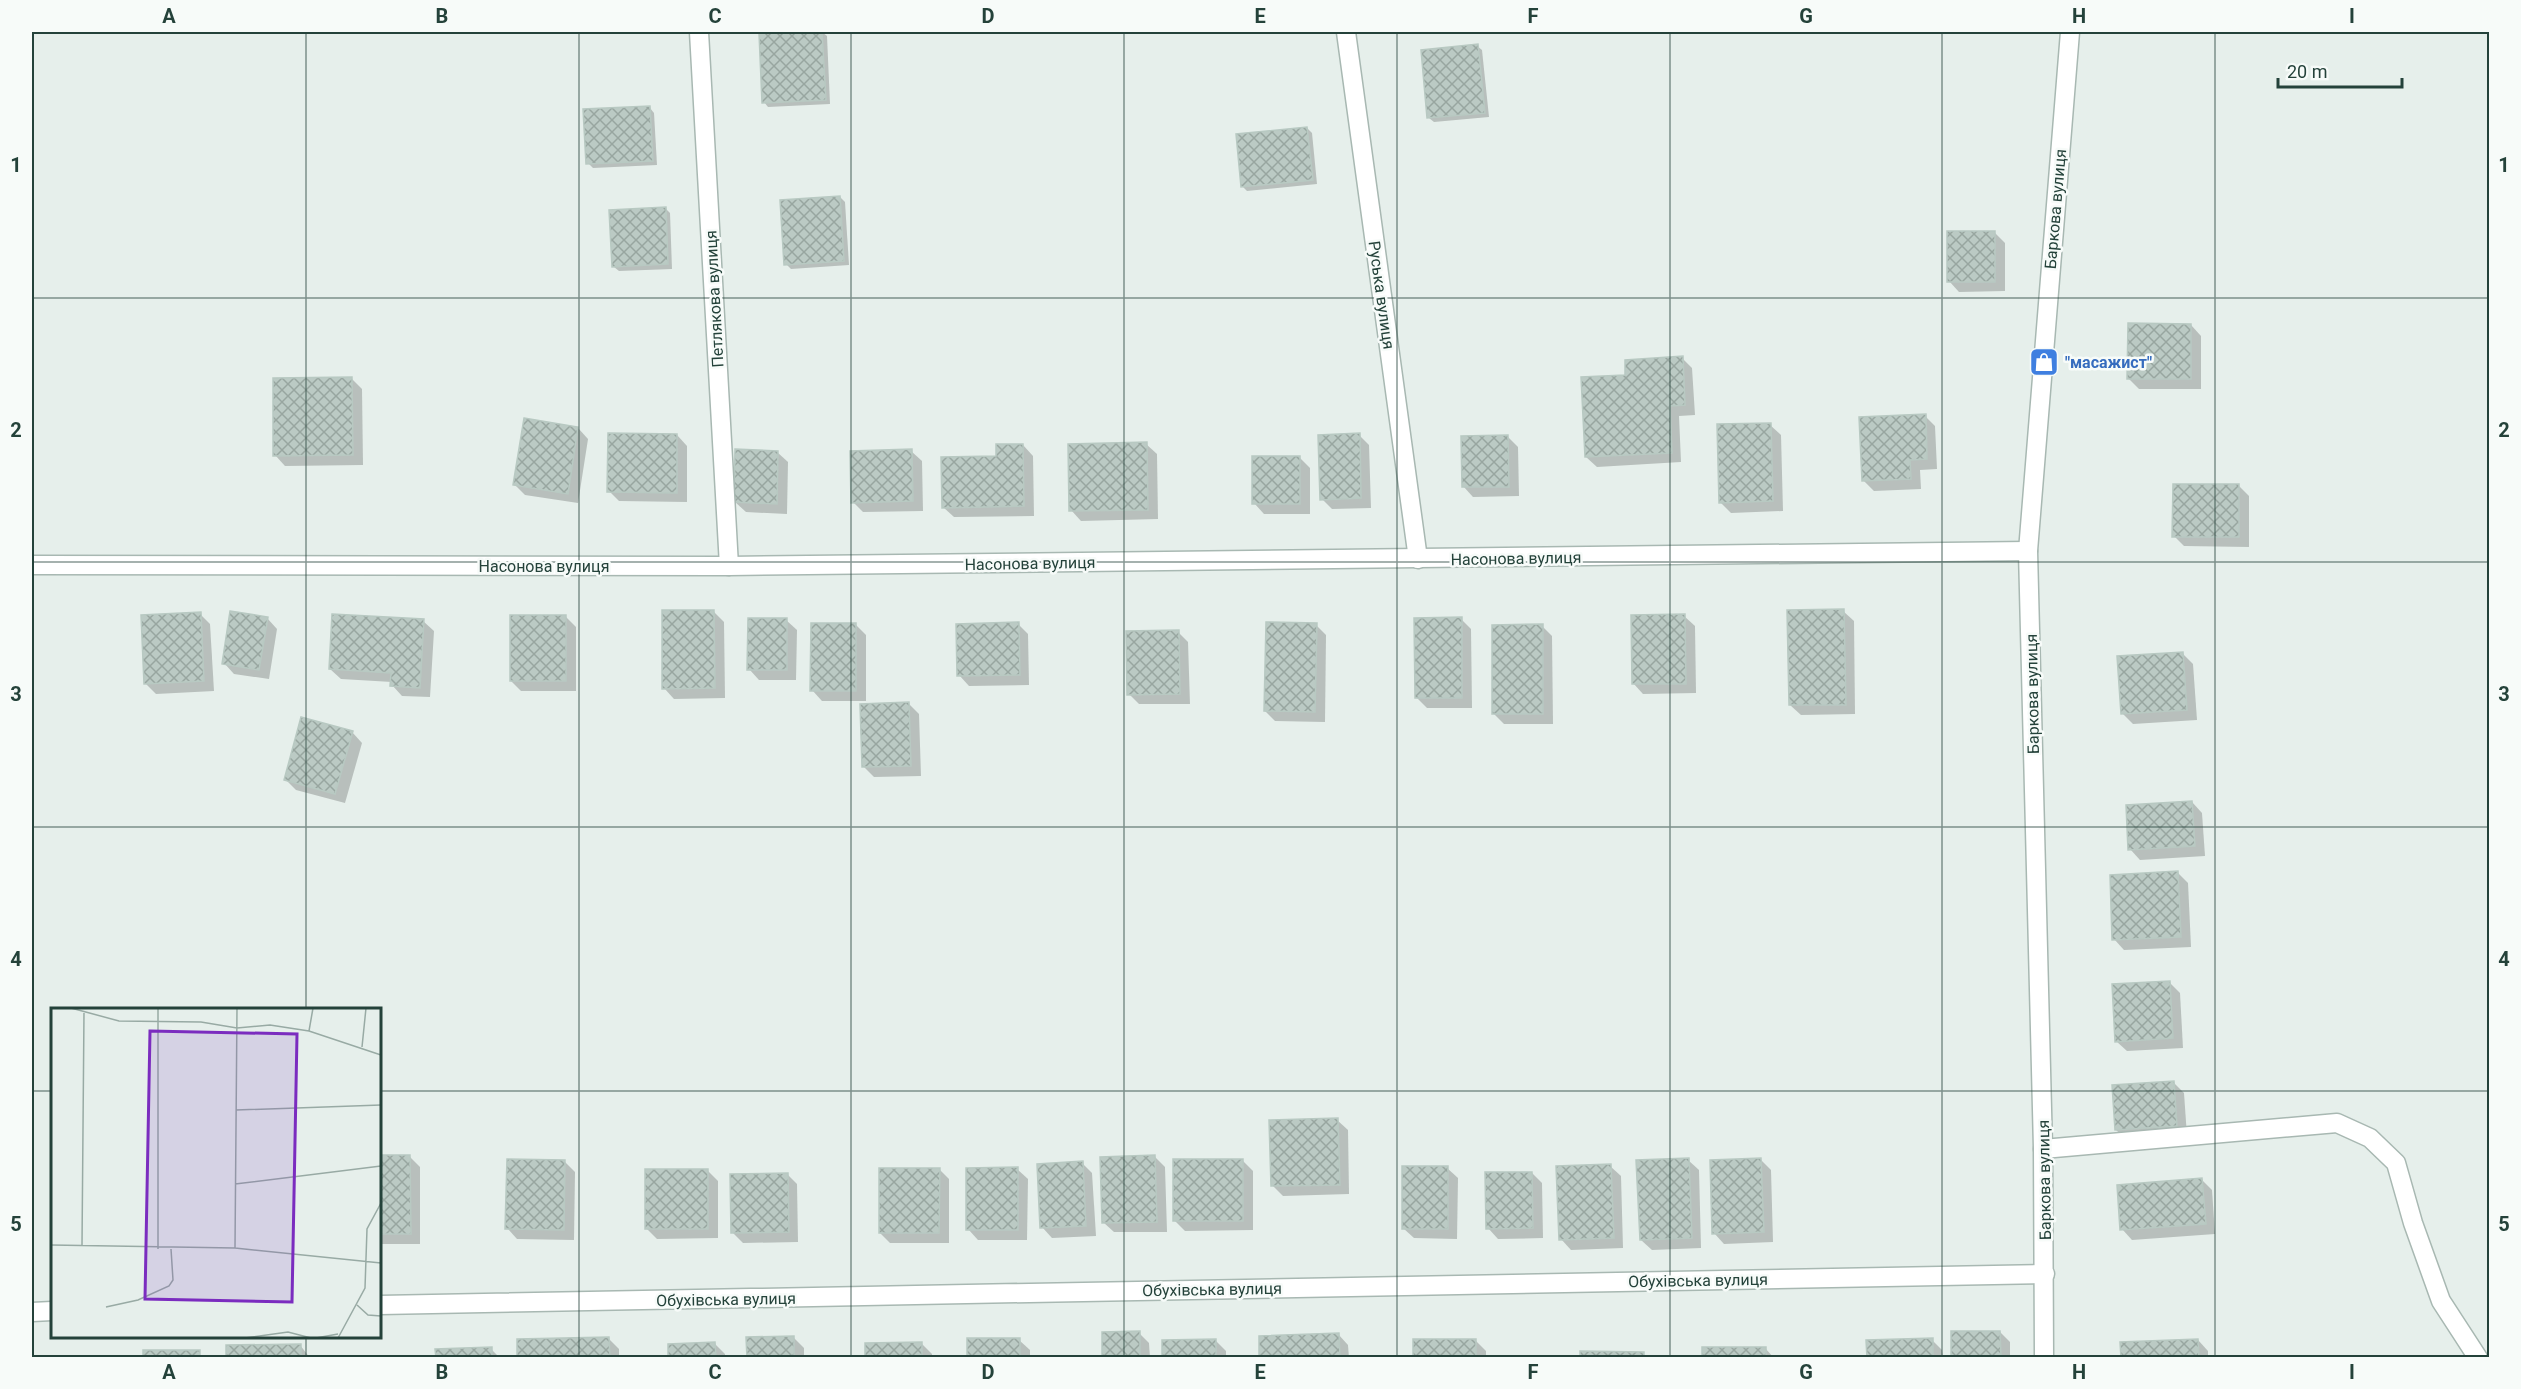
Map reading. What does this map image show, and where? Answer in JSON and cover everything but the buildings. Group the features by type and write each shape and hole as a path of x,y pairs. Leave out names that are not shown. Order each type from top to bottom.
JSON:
{"street":[{"name":"Петлякова вулиця","path":"699,32 729,566"},
{"name":"Руська вулиця","path":"1346,32 1418,559"},
{"name":"Баркова вулиця","path":"2044,1358 2043,1149 2028,551 2070,32"},
{"name":"Насонова вулиця","path":"32,565 729,566 2028,551"},
{"path":"2043,1149 2337,1123 2370,1138 2396,1164 2413,1223 2441,1301 2478,1358"},
{"name":"Обухівська вулиця","path":"381,1305 2045,1274"},
{"path":"32,1312 51,1311"}],"place":[{"name":"\"масажист\"","path":"2044,362"}]}
